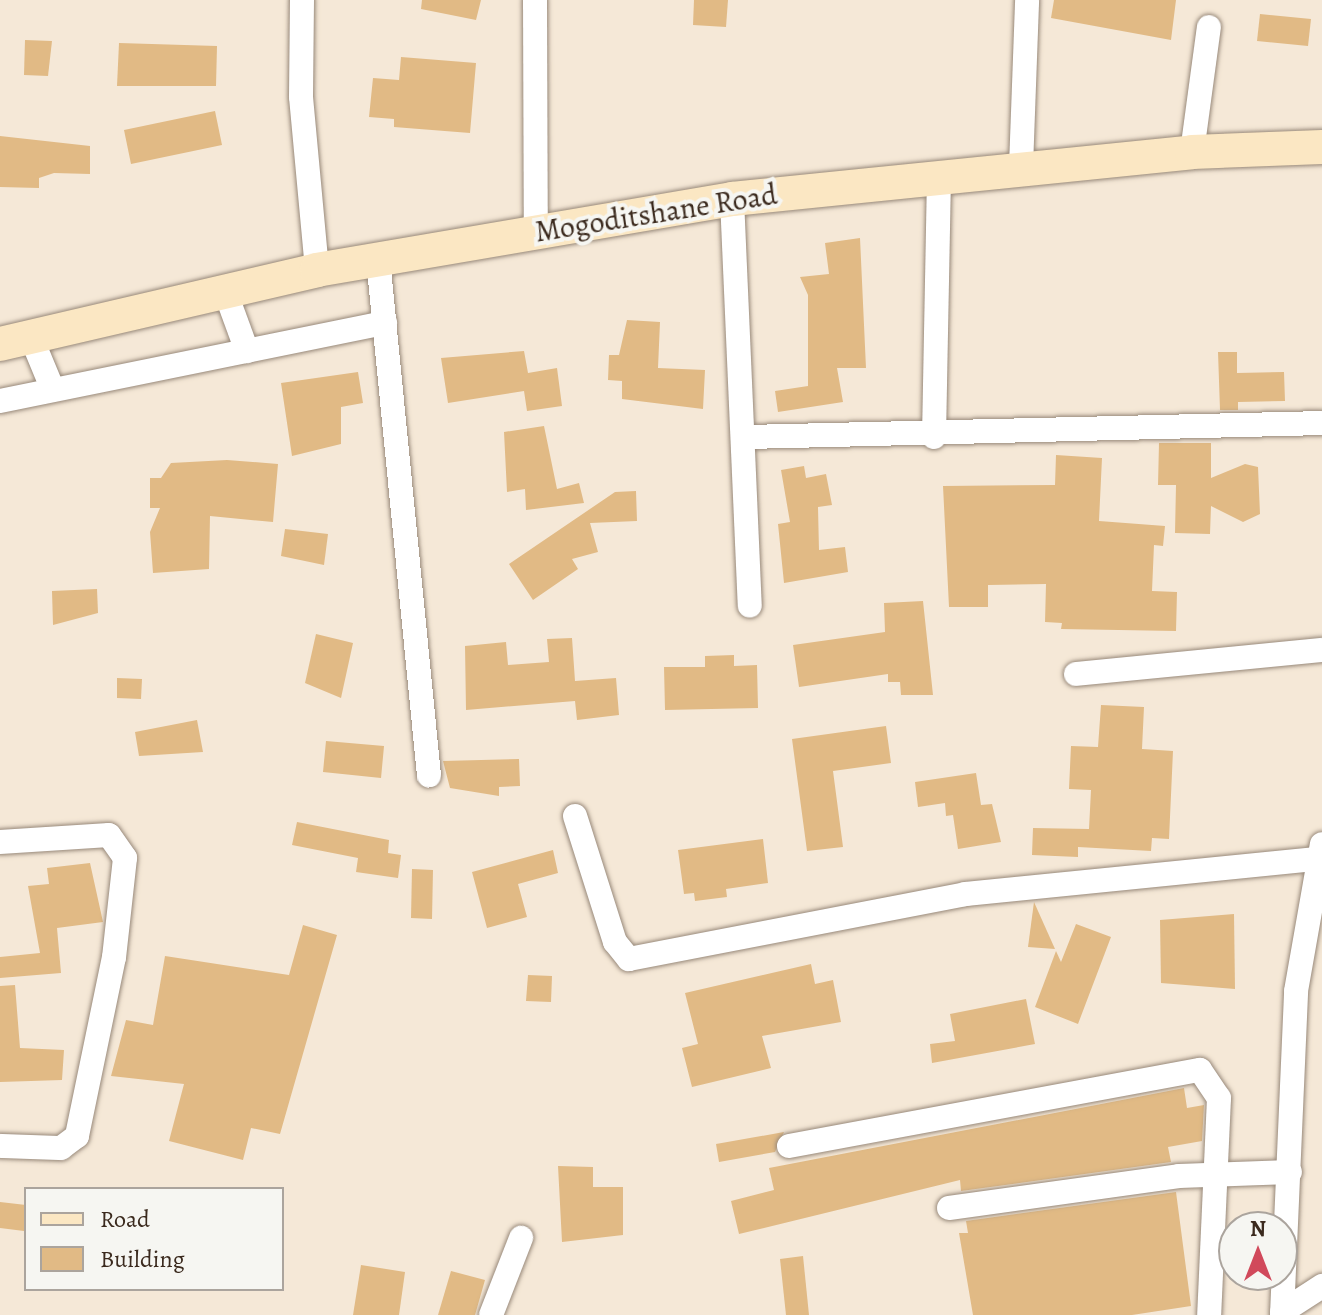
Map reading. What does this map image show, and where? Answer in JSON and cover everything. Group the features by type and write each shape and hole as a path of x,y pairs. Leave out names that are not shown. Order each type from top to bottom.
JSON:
{"main road":[{"name":"Mogoditshane Road","path":"16,340 317,270 732,199 1021,167 1192,152 1322,147"}],"street":[{"path":"302,0 301,97 317,270"},
{"path":"535,0 536,232"},
{"path":"1021,167 1027,0"},
{"path":"1192,152 1209,27"},
{"path":"934,437 939,175"},
{"path":"732,199 747,437 750,606"},
{"path":"378,259 429,775"},
{"path":"225,291 247,351"},
{"path":"0,401 385,323"},
{"path":"16,340 53,390"},
{"path":"747,437 934,437 1322,423"},
{"path":"1076,674 1322,650"},
{"path":"575,816 615,942 629,959 965,894 1320,851 1296,991 1282,1314"},
{"path":"0,842 109,835 125,858 114,957 77,1136 61,1148 0,1146"},
{"path":"789,1146 1186,1068 1213,1079 1219,1098 1213,1174 1209,1315"},
{"path":"949,1208 1213,1174 1290,1172"},
{"path":"491,1315 521,1238"},
{"path":"1282,1314 1322,1286"}],"building":[{"path":"422,0 481,0 476,20 421,9"},
{"path":"694,0 728,0 726,27 693,25"},
{"path":"1054,0 1176,0 1171,40 1051,18"},
{"path":"1260,14 1311,19 1308,46 1257,41"},
{"path":"25,40 52,41 48,76 24,75"},
{"path":"119,43 217,46 216,86 117,86"},
{"path":"401,57 476,63 470,133 394,127 394,119 369,117 373,78 399,80"},
{"path":"215,111 222,145 131,164 124,130"},
{"path":"0,136 90,146 90,174 54,173 39,178 39,188 0,187"},
{"path":"860,238 866,368 837,368 843,402 778,412 775,391 808,386 808,295 800,277 829,274 825,243"},
{"path":"627,320 660,322 658,368 705,370 703,409 622,399 622,381 608,380 609,355 619,355"},
{"path":"524,351 528,373 557,368 562,406 527,411 524,391 448,403 441,358"},
{"path":"1218,352 1237,352 1237,373 1284,372 1285,401 1238,402 1238,410 1220,410"},
{"path":"358,372 363,403 341,407 341,444 292,456 281,383"},
{"path":"544,426 557,489 579,483 584,503 526,510 525,489 507,492 504,432"},
{"path":"1159,443 1211,443 1211,478 1245,464 1258,467 1260,514 1243,522 1211,506 1210,534 1175,533 1176,485 1158,485"},
{"path":"1056,455 1102,458 1099,521 1165,526 1163,546 1154,545 1152,591 1177,592 1176,631 1061,629 1062,623 1045,622 1046,584 988,585 988,607 949,607 943,486 1055,485"},
{"path":"227,460 278,464 273,522 210,516 209,569 153,573 150,532 160,508 150,508 150,478 161,478 171,463"},
{"path":"804,466 806,478 826,474 832,505 818,507 819,550 845,547 848,572 784,583 778,524 790,522 781,470"},
{"path":"636,491 637,521 590,523 598,552 572,559 578,569 533,600 509,564 615,492"},
{"path":"285,529 328,534 324,565 281,556"},
{"path":"97,589 98,613 53,625 52,591"},
{"path":"923,601 933,695 901,695 900,682 888,682 888,674 799,687 793,645 885,632 884,603"},
{"path":"316,634 353,643 341,698 305,683"},
{"path":"572,638 575,681 616,678 619,715 577,720 575,701 466,710 465,646 506,642 508,665 549,662 547,639"},
{"path":"734,655 734,666 757,665 758,708 665,710 664,667 705,667 705,656"},
{"path":"117,678 142,679 141,699 117,698"},
{"path":"1101,705 1144,707 1142,749 1173,751 1169,839 1152,838 1151,851 1078,847 1078,857 1032,855 1033,828 1089,829 1091,790 1069,789 1071,746 1098,747"},
{"path":"197,720 203,752 139,756 135,732"},
{"path":"886,726 891,763 833,771 843,847 807,851 792,739"},
{"path":"326,741 384,746 381,778 323,772"},
{"path":"519,759 520,786 499,787 499,796 450,788 443,761"},
{"path":"976,773 981,805 992,804 1001,842 958,849 953,815 946,816 945,803 918,807 915,782"},
{"path":"297,822 389,840 388,853 401,855 398,878 356,872 358,858 292,845"},
{"path":"763,839 768,883 726,889 727,897 695,901 694,893 684,894 678,850"},
{"path":"553,850 558,873 518,884 527,917 487,928 472,872"},
{"path":"90,863 103,922 57,928 61,973 0,978 0,957 40,953 28,886 49,884 47,868"},
{"path":"412,869 433,870 432,919 411,918"},
{"path":"1034,902 1055,949 1028,947"},
{"path":"1234,914 1235,989 1161,983 1160,920"},
{"path":"1076,924 1111,937 1078,1024 1035,1007 1056,951 1061,962"},
{"path":"303,925 337,935 280,1134 251,1128 243,1160 169,1141 184,1084 111,1076 126,1020 153,1025 165,956 289,975"},
{"path":"811,964 815,984 833,980 841,1022 762,1036 771,1068 692,1087 682,1048 698,1044 685,993"},
{"path":"528,975 552,976 551,1002 526,1001"},
{"path":"15,985 20,1048 64,1050 62,1080 0,1082 0,986"},
{"path":"1026,999 1035,1044 932,1063 930,1044 955,1041 950,1014"},
{"path":"1184,1088 1187,1108 1204,1105 1202,1141 1168,1147 1171,1162 961,1191 960,1180 739,1234 731,1201 774,1190 769,1168"},
{"path":"784,1132 775,1152 719,1162 716,1144"},
{"path":"558,1166 593,1167 593,1187 623,1187 623,1235 562,1242"},
{"path":"1176,1192 1191,1306 1132,1315 973,1315 959,1233 968,1233 966,1221"},
{"path":"0,1202 24,1205 24,1231 0,1228"},
{"path":"803,1256 809,1315 786,1315 780,1259"},
{"path":"361,1265 405,1272 399,1315 353,1315"},
{"path":"451,1271 485,1280 475,1315 438,1315"}]}
